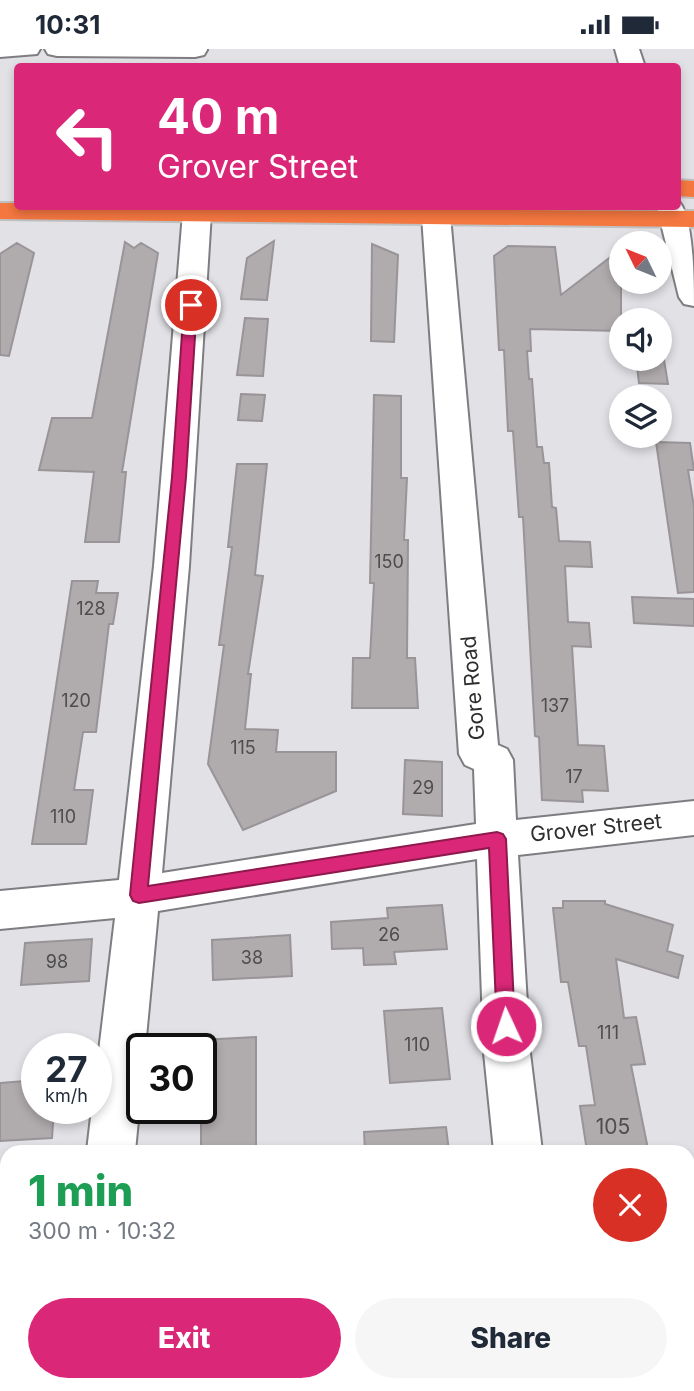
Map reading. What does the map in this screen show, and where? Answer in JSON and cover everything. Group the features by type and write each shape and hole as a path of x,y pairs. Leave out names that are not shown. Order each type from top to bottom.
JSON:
{"highway":[{"path":"166,210 197,213 436,216 680,214"}],"street":[{"path":"0,50 28,49"},
{"path":"57,49 195,55"},
{"path":"112,1145 139,895 179,477 197,213"},
{"path":"680,214 694,297"},
{"name":"Gore Road","path":"436,216 479,754 493,761 507,1053 517,1145"},
{"name":"Grover Street","path":"0,910 98,902 497,839 694,818"}],"building":[{"path":"274,241 267,300 241,299 247,258"},
{"path":"125,242 134,248 141,243 158,253 122,472 126,472 119,542 85,542 94,472 39,470 52,418 92,418"},
{"path":"17,243 34,253 9,356 0,355 0,254"},
{"path":"372,244 398,255 394,342 371,341"},
{"path":"508,246 555,247 561,295 609,258 609,294 621,294 621,308 609,308 609,331 530,329 531,351 527,351 537,447 542,447 544,463 549,463 552,507 556,508 559,541 590,542 592,567 565,566 568,622 589,623 591,647 572,646 578,745 604,746 608,791 582,790 583,802 542,800 539,737 535,736 523,517 519,517 513,431 508,431 504,350 499,350 494,256"},
{"path":"245,318 268,319 263,376 237,375"},
{"path":"638,371 666,371 668,384 639,383"},
{"path":"241,394 265,395 262,421 238,420"},
{"path":"374,395 401,396 401,478 407,478 404,540 408,540 407,658 415,658 418,708 352,708 353,658 370,658 374,583 370,583"},
{"path":"672,442 690,443 694,470 688,470 694,507 694,592 678,593 657,448 672,448"},
{"path":"237,464 267,464 255,575 263,576 248,674 251,674 245,729 278,730 276,752 336,752 336,791 243,830 208,764 224,645 219,645 232,547 228,547"},
{"path":"72,581 98,581 96,593 118,593 113,624 109,624 96,732 83,732 74,790 93,790 86,844 32,844"},
{"path":"632,597 694,599 694,626 634,623"},
{"path":"405,760 442,762 442,816 403,814"},
{"path":"563,901 605,901 605,904 673,925 667,951 683,956 678,978 616,959 624,1018 636,1017 645,1064 631,1065 647,1145 586,1145 580,1106 595,1105 586,1046 579,1046 568,982 561,982 553,908 563,908"},
{"path":"442,905 447,949 394,952 396,964 364,965 363,948 332,949 331,922 388,918 387,908"},
{"path":"290,935 292,976 213,980 212,940"},
{"path":"92,939 89,981 21,985 25,943"},
{"path":"442,1008 450,1079 390,1083 384,1011"},
{"path":"256,1037 256,1145 201,1145 201,1124 217,1124 217,1039"},
{"path":"21,1081 21,1124 53,1124 52,1138 0,1141 0,1083"},
{"path":"446,1127 448,1145 365,1145 364,1132"}],"route":[{"path":"191,305 179,477 139,895 497,839 506,1026"}]}
